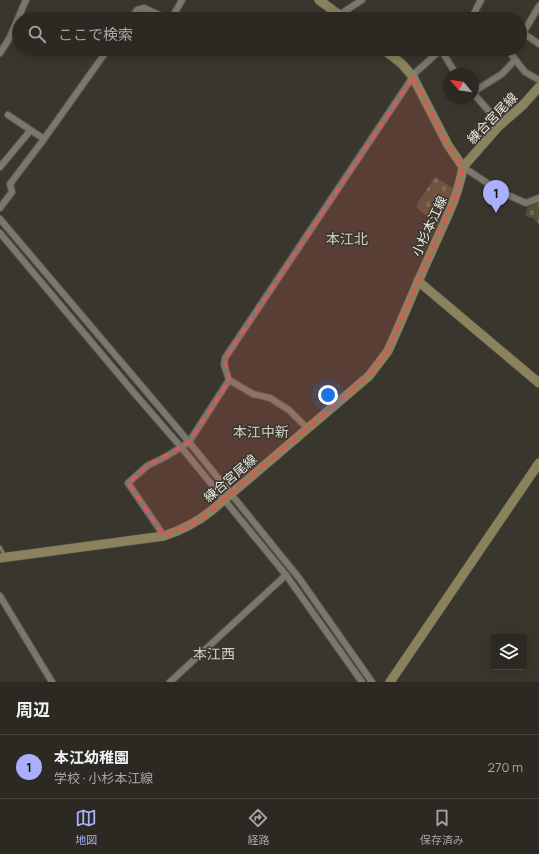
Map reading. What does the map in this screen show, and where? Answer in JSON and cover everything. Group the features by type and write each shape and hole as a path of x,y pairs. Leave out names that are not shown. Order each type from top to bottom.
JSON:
{"main road":[{"path":"319,0 335,12"},
{"path":"392,56 402,64 413,77 448,145 462,167"},
{"name":"練合宮尾線","path":"462,167 539,87"},
{"name":"小杉本江線","path":"418,281 457,195 462,167"},
{"path":"418,281 539,383"},
{"name":"練合宮尾線","path":"3,558 164,536 183,530 197,522 369,376 381,363 388,351 418,281"},
{"path":"390,682 539,463"}],"street":[{"path":"19,12 26,0"},
{"path":"175,12 182,0"},
{"path":"348,12 362,0"},
{"path":"475,12 481,0"},
{"path":"527,25 539,6"},
{"path":"135,12 144,8 153,12"},
{"path":"0,53 3,42 12,26"},
{"path":"527,36 539,44"},
{"path":"0,208 12,192 10,184 103,56"},
{"path":"307,428 289,410 270,398 253,394 229,380 224,365 225,358 413,77 435,56"},
{"path":"445,56 452,68"},
{"path":"513,56 525,72 539,80"},
{"path":"479,88 502,74 516,60"},
{"path":"479,99 502,125"},
{"path":"8,115 44,139"},
{"path":"1,165 30,131"},
{"path":"462,167 501,192 526,202 539,198"},
{"path":"0,219 189,442 226,497 286,576 362,682"},
{"path":"0,233 135,394 299,578 372,682"},
{"path":"164,536 128,483 147,466 167,456 189,442 229,380"},
{"path":"170,682 286,576"},
{"path":"0,596 52,682"}],"lane":[{"path":"0,547 3,558"}],"highlighted area":[{"path":"413,77 448,145 463,167 457,195 388,351 369,376 197,523 164,536 128,483 147,466 189,442 229,380 225,358"}],"green space":[{"path":"435,177 456,190 447,207 438,200 429,218 417,208 417,204"},
{"path":"539,202 539,225 533,218 525,216 528,207"}],"place":[{"name":"本江幼稚園","path":"496,213"}],"district":[{"name":"本江北","path":"347,239"},
{"name":"本江中新","path":"261,432"},
{"name":"本江西","path":"214,654"}]}
